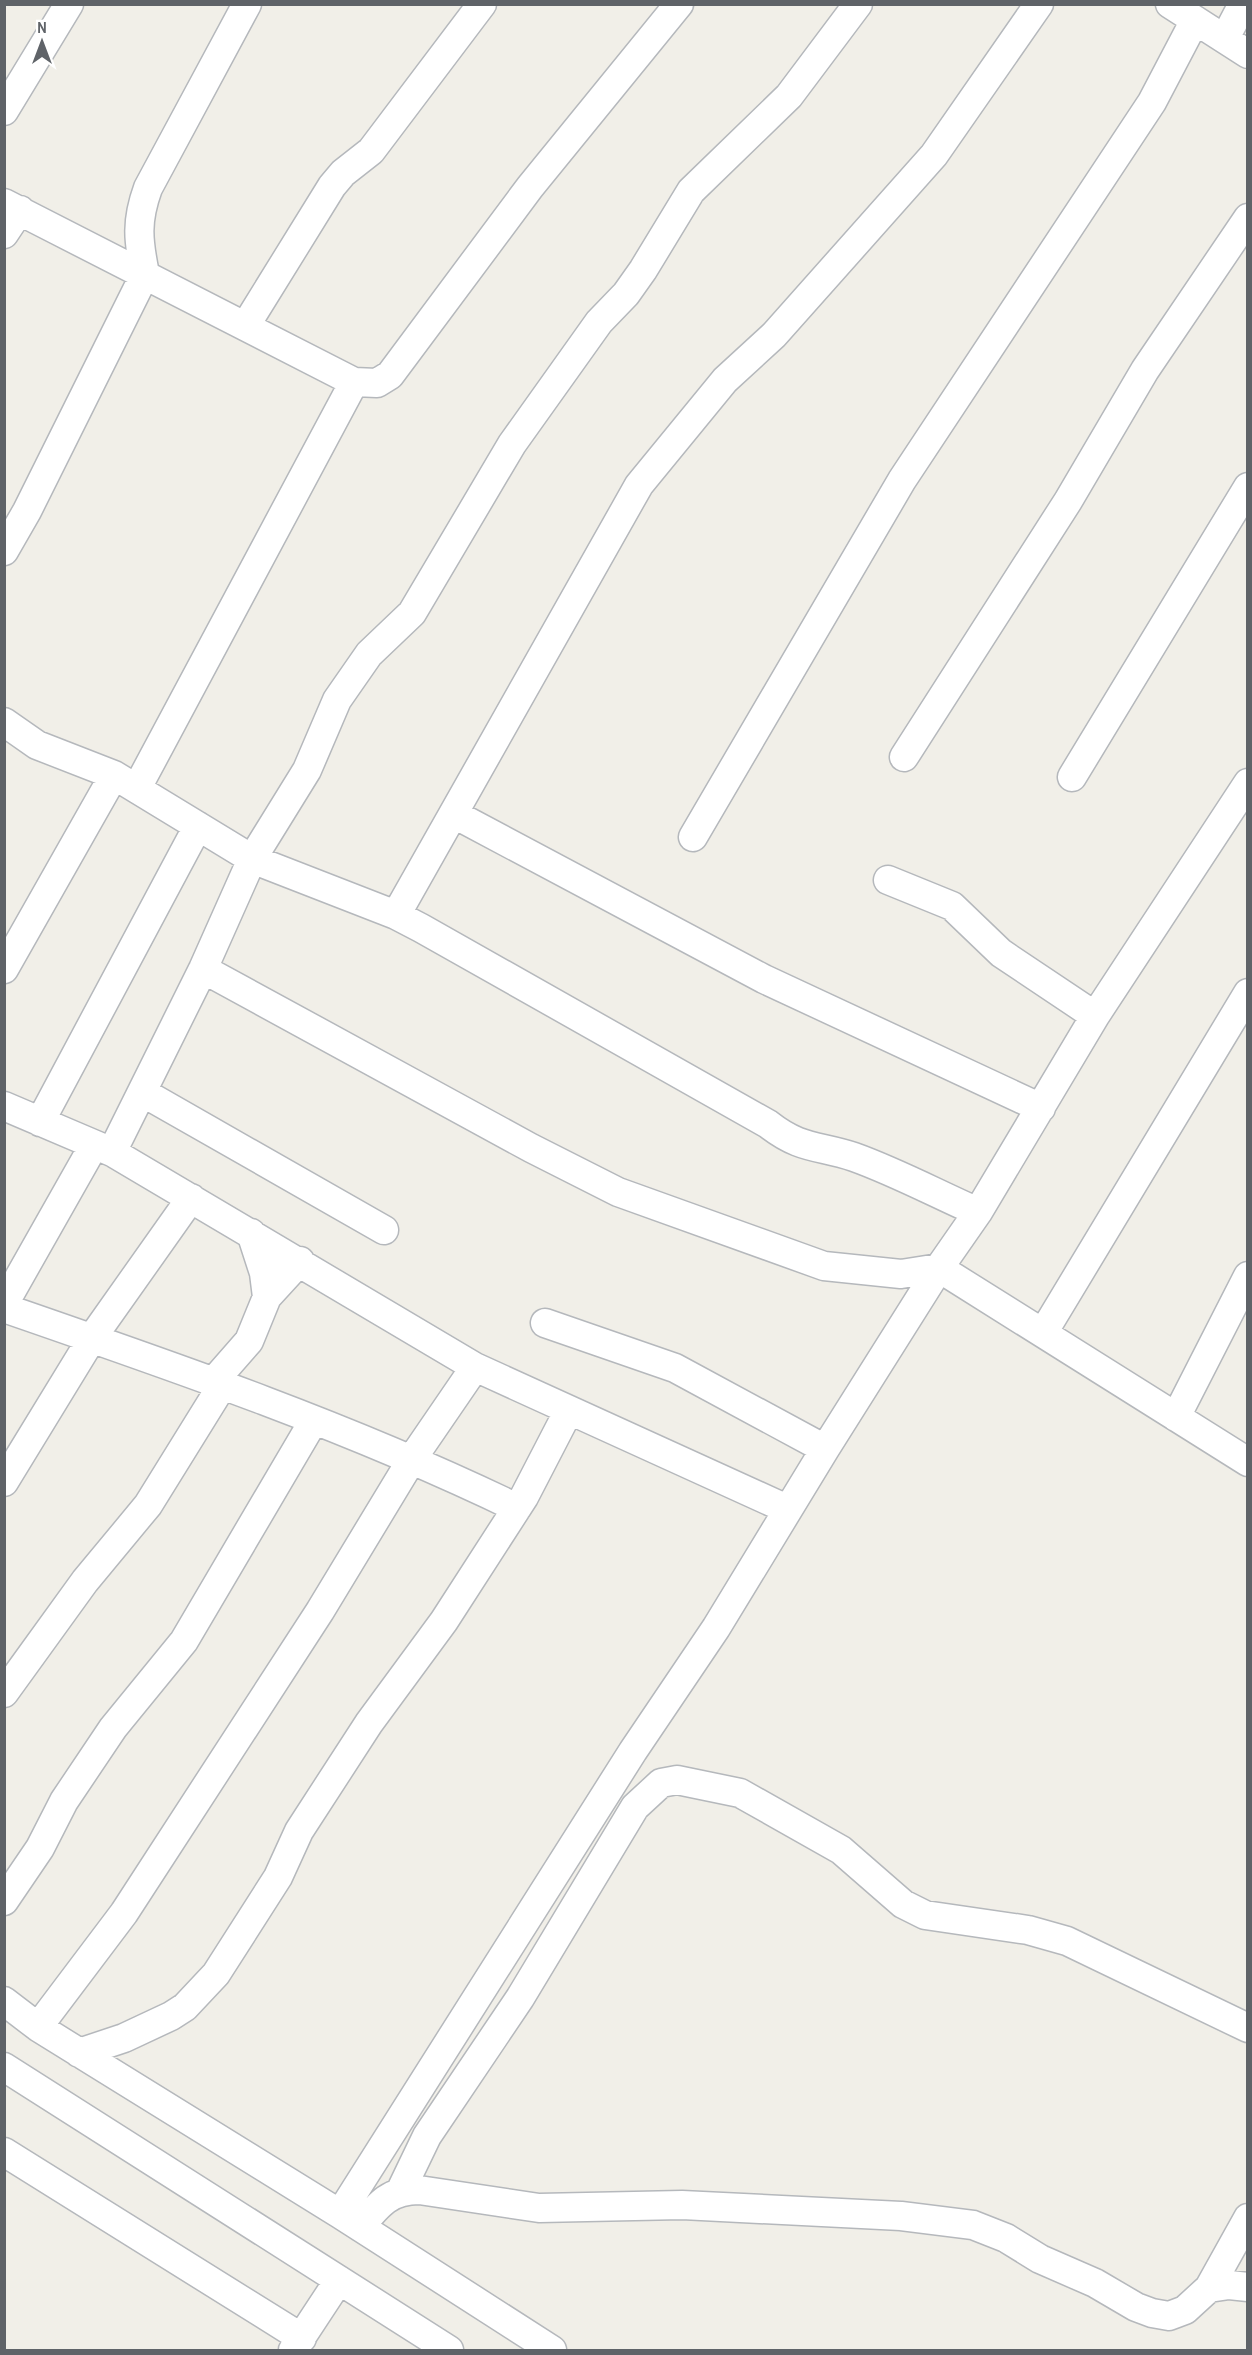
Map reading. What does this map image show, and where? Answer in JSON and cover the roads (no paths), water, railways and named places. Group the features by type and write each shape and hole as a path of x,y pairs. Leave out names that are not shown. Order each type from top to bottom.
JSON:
{"street":[{"path":"4,111 69,4"},
{"path":"4,551 16,513 145,274 138,237 139,213 148,188 247,4"},
{"path":"246,326 332,186 371,151 482,4"},
{"path":"4,234 12,206 354,382 377,383 390,375 530,187 679,4"},
{"path":"517,1508 412,1459 314,1420 219,1383 4,1306 103,1149 142,1092 203,969 252,859 307,770 337,700 369,654 412,613 512,444 598,322 626,294 692,192 789,96 858,4"},
{"path":"396,915 639,485 725,380 774,335 934,155 1039,4"},
{"path":"1170,4 1236,46 1243,4"},
{"path":"693,837 902,480 1152,102 1195,20"},
{"path":"904,757 1068,501 1145,370 1248,218"},
{"path":"4,969 126,782 354,382"},
{"path":"1072,777 1248,487"},
{"path":"5,726 37,745 126,782 252,859 396,915 768,1124 782,1135 818,1150 854,1157 978,1212"},
{"path":"350,2220 633,1751 716,1628 787,1509 939,1268 978,1212 1095,1016 1248,783"},
{"path":"454,814 764,979 1041,1108"},
{"path":"40,1122 198,826"},
{"path":"888,880 952,906 1001,953 1095,1016"},
{"path":"203,969 531,1148 618,1192 824,1266 901,1274 939,1268 1248,1462"},
{"path":"1043,1333 1248,993"},
{"path":"142,1092 384,1230"},
{"path":"4,1106 103,1149 300,1261 475,1367 787,1509"},
{"path":"4,1482 92,1338 191,1198"},
{"path":"251,1233 264,1273 267,1297"},
{"path":"4,1693 85,1581 148,1506 199,1425 219,1383 249,1341 267,1297 300,1261"},
{"path":"1176,1417 1248,1276"},
{"path":"545,1323 675,1368 825,1449"},
{"path":"38,2027 124,1912 320,1611 412,1459 475,1367"},
{"path":"185,1371 199,1425"},
{"path":"79,2053 124,2038 171,2016 202,1991 216,1974 278,1877 299,1831 369,1723 444,1621 517,1508 569,1410"},
{"path":"4,1901 40,1848 64,1801 96,1753 184,1641 314,1420"},
{"path":"350,2220 401,2190 427,2136 520,1998 635,1807 647,1793 661,1783 669,1781 702,1783 740,1793 760,1802 841,1850 903,1904 925,1915 1028,1930 1066,1941 1248,2028"},
{"path":"4,2001 38,2027 350,2220 552,2350"},
{"path":"4,2067 449,2350"},
{"path":"4,2152 298,2344 339,2280"},
{"path":"401,2190 419,2190 539,2208 682,2205 901,2216 973,2225 1006,2238 1040,2259 1095,2283 1152,2313 1169,2316 1185,2310 1209,2288 1248,2218"},
{"path":"1209,2288 1229,2285 1248,2287"}]}
